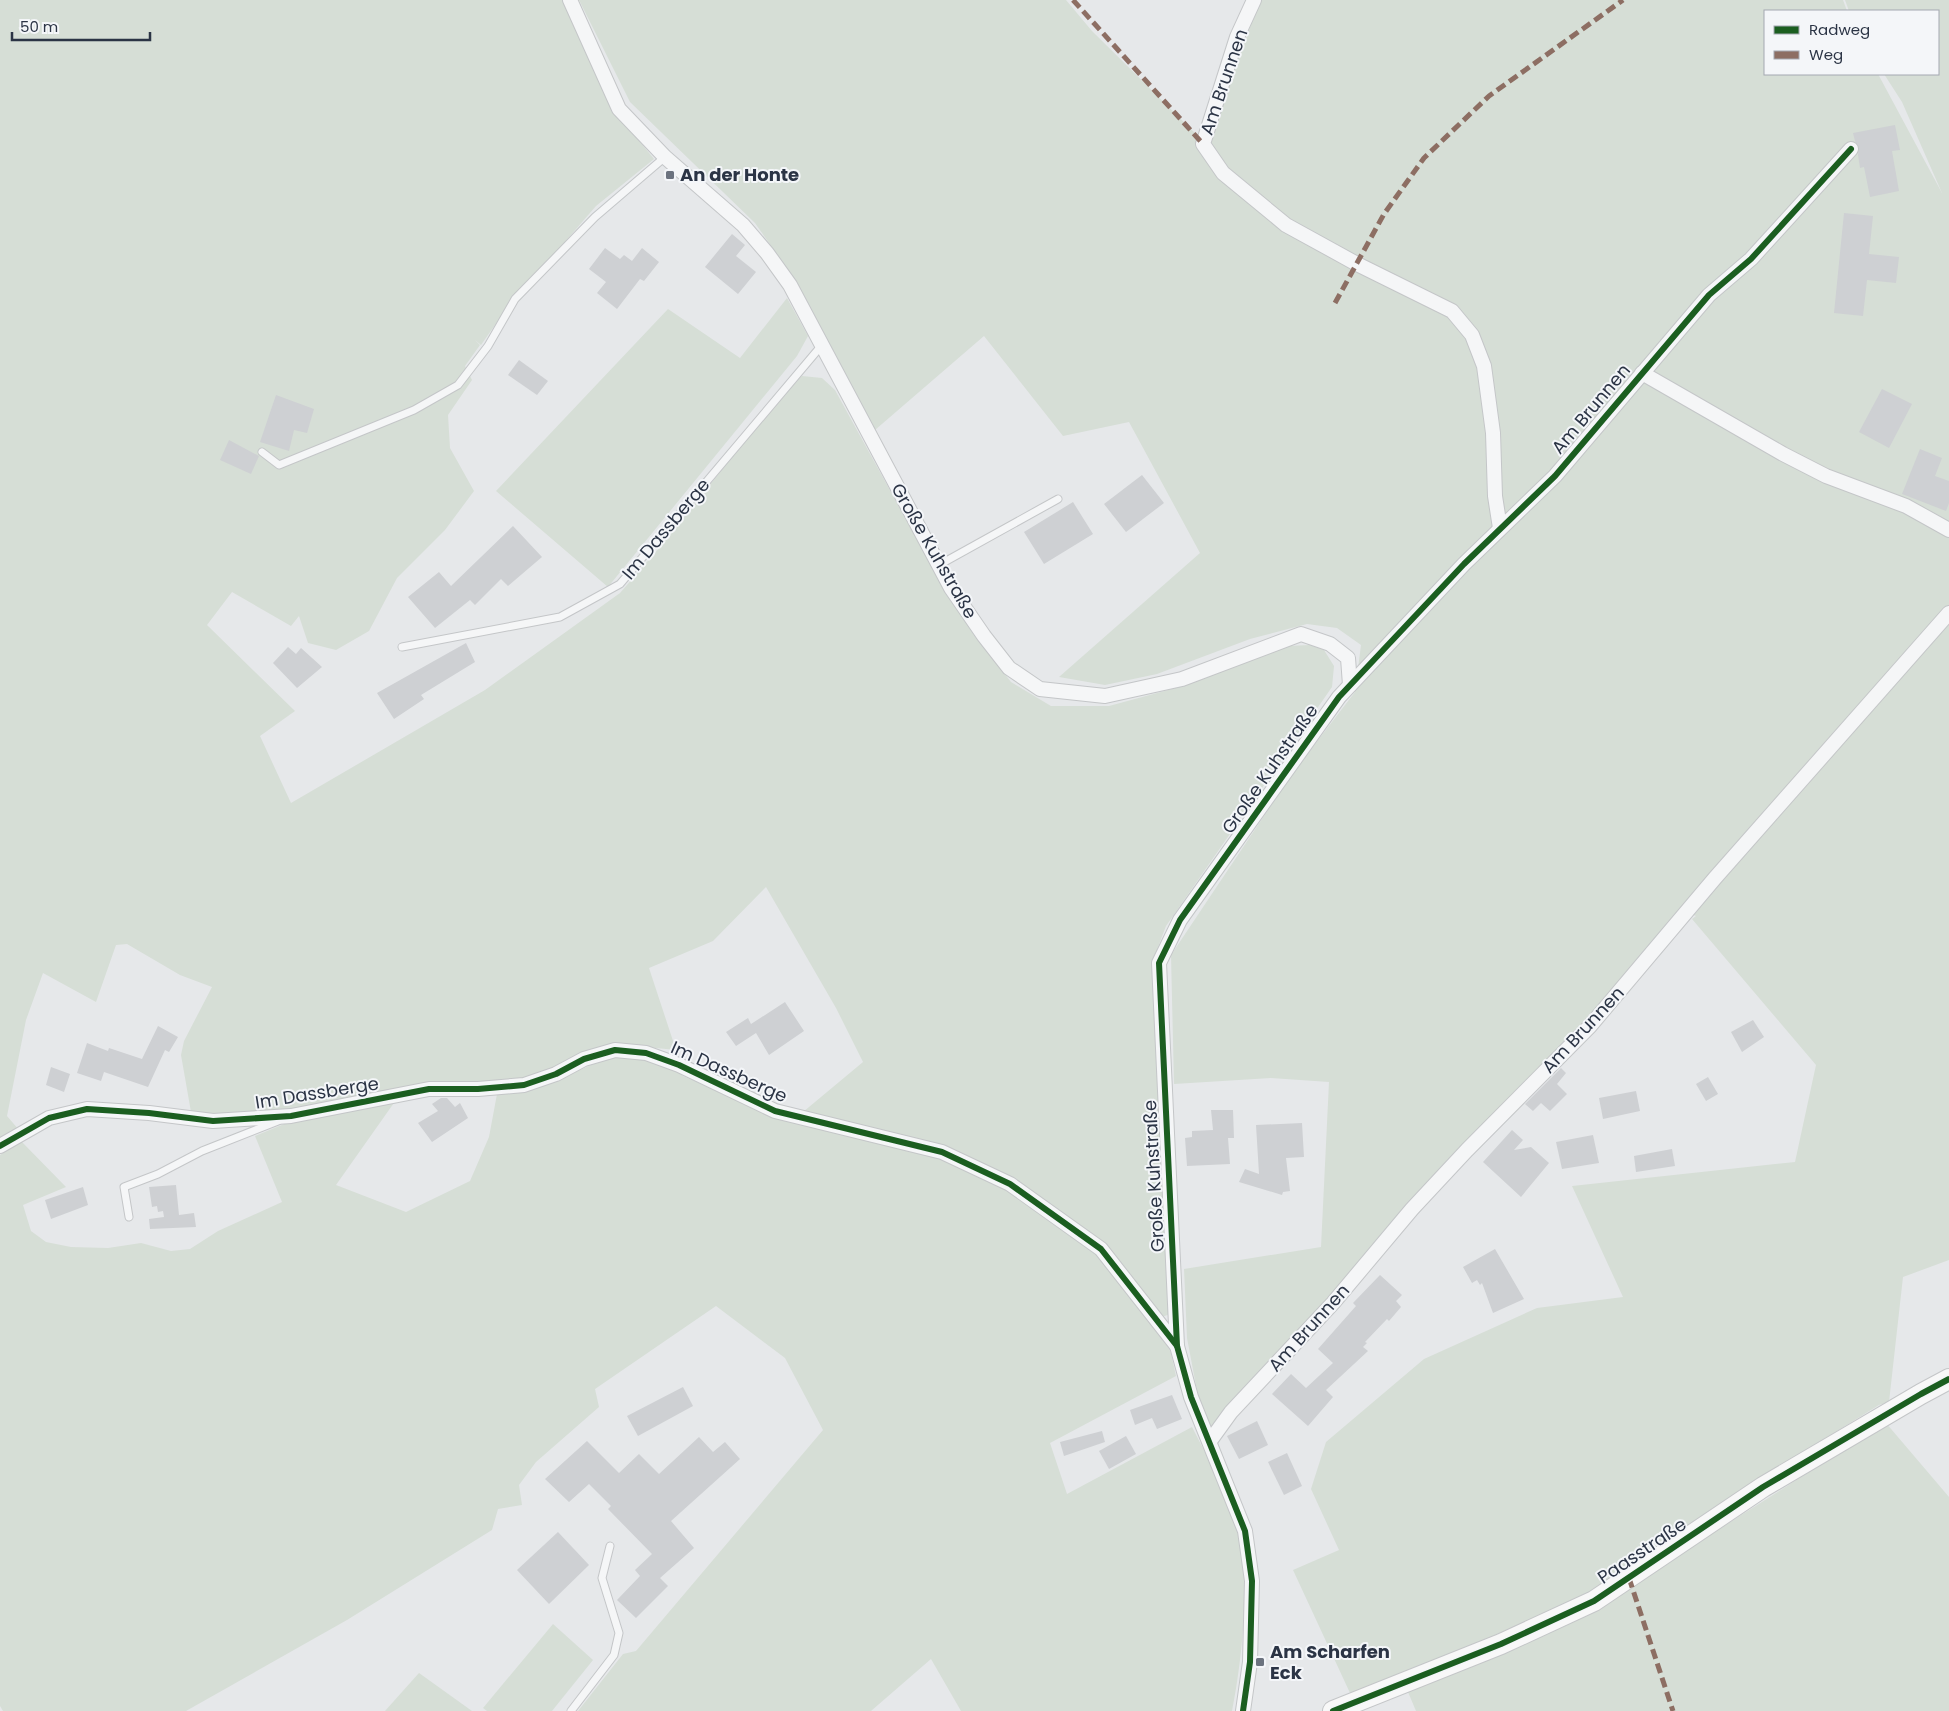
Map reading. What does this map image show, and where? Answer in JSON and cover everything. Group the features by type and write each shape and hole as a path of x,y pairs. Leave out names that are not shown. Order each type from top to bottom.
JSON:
{"street":[{"name":"Große Kuhstraße","path":"570,0 619,109 665,157 743,225 767,253 790,285 951,588 978,628 1009,668 1040,688 1105,696 1182,679 1301,634 1330,644 1348,658 1350,685 1339,697 1180,920 1159,963 1177,1346 1191,1397 1246,1531 1252,1581 1250,1662 1243,1711"},
{"name":"Am Brunnen","path":"1254,0 1237,37 1203,144 1222,173 1286,225 1357,264 1452,310 1472,335 1484,366 1493,433 1494,496 1500,528"},
{"name":"Am Brunnen","path":"1350,685 1500,528 1555,476 1709,295 1751,260 1851,149"},
{"name":"Am Brunnen","path":"1642,373 1783,454 1826,476 1906,506 1949,530"},
{"name":"Am Brunnen","path":"1210,1441 1231,1412 1333,1303 1412,1209 1467,1150 1590,1026 1715,878 1949,613"},
{"name":"Im Dassberge","path":"0,1146 49,1118 86,1109 149,1113 214,1121 291,1116 429,1089 478,1089 524,1085 556,1074 584,1059 615,1050 646,1053 679,1065 775,1111 942,1152 1010,1184 1101,1249 1177,1346"},
{"name":"Paasstraße","path":"1333,1711 1501,1644 1594,1601 1763,1487 1949,1379"}],"lane":[{"path":"262,452 279,465 414,410 458,385 488,346 515,299 595,217 665,157"},
{"name":"Im Dassberge","path":"402,647 560,617 620,584 822,345"},
{"path":"939,565 1058,499"},
{"path":"129,1217 124,1188 158,1174 202,1151 291,1116"},
{"path":"571,1711 614,1655 618,1633 602,1578 610,1546"}],"shaded area":[{"path":"0,0 562,0 615,111 654,159 596,206 516,295 481,345 475,340 480,345 465,366 472,380 448,415 450,448 474,491 445,530 397,578 369,631 336,650 308,643 299,616 291,626 232,592 207,625 295,711 260,736 291,803 485,690 620,593 660,547 785,391 802,376 822,378 835,390 932,567 972,632 1011,682 1051,706 1109,706 1183,686 1287,646 1310,645 1324,650 1334,666 1332,687 1166,926 1155,955 1153,987 1170,1314 1162,1317 1136,1283 1016,1181 803,1112 863,1062 836,1008 766,887 713,941 649,968 676,1050 626,1045 522,1082 431,1084 393,1089 294,1110 213,1115 191,1112 181,1055 184,1041 212,987 180,975 127,944 116,945 96,1002 43,973 26,1020 7,1116 19,1130 0,1142"},
{"path":"579,0 1066,0 1092,31 1207,145 1260,0 1843,0 1847,10 1764,10 1764,75 1879,75 1942,193 1902,102 1885,75 1939,75 1939,10 1849,10 1845,0 1949,0 1949,1260 1903,1277 1889,1402 1879,1405 1732,1496 1586,1597 1397,1676 1350,1693 1293,1570 1339,1550 1311,1489 1326,1442 1424,1359 1537,1308 1623,1297 1572,1186 1795,1162 1816,1065 1692,919 1696,916 1683,911 1584,1024 1210,1428 1197,1391 1187,1338 1184,1269 1321,1247 1329,1082 1271,1078 1174,1084 1171,955 1292,774 1355,692 1361,645 1337,628 1307,624 1250,639 1157,674 1105,685 1059,677 1200,553 1129,422 1063,436 984,336 875,430 795,280 755,223 630,102"},
{"path":"787,298 808,336 797,356 608,587 496,491 668,309 740,358"},
{"path":"640,1056 669,1065 683,1076 782,1119 854,1138 939,1157 1004,1188 1100,1254 1163,1335 1171,1353 1176,1376 1050,1443 1067,1494 1192,1427 1218,1476 1229,1502 1238,1528 1242,1548 1244,1619 1232,1711 961,1711 931,1659 871,1711 578,1711 623,1654 636,1651 823,1430 785,1358 716,1306 595,1389 599,1407 536,1462 519,1485 522,1505 498,1509 492,1530 347,1620 186,1711 3,1711 0,1706 0,1155 21,1141 66,1187 23,1205 31,1231 46,1242 71,1247 108,1248 141,1243 171,1251 190,1249 218,1231 282,1202 255,1136 289,1122 396,1100 336,1185 406,1212 470,1181 489,1137 497,1094 541,1087 605,1059"},
{"path":"1886,1423 1949,1497 1949,1711 1416,1711 1408,1692 1527,1641 1603,1603"},
{"path":"553,1624 593,1660 552,1711 487,1711 483,1708"},
{"path":"419,1673 472,1711 385,1711"}],"building":[{"path":"1895,125 1900,150 1892,151 1899,191 1870,197 1864,167 1860,168 1859,147 1853,133"},
{"path":"1844,213 1873,216 1869,254 1899,257 1896,283 1867,280 1863,316 1834,313"},
{"path":"732,234 745,245 736,256 756,272 738,294 705,267"},
{"path":"605,248 620,259 624,255 632,261 642,248 659,262 644,281 640,279 617,309 597,293 606,282 589,269"},
{"path":"519,360 548,381 537,395 508,375"},
{"path":"1882,389 1912,404 1889,448 1859,432"},
{"path":"276,395 314,409 307,433 294,430 289,451 260,442"},
{"path":"229,440 259,456 251,474 220,460"},
{"path":"1920,449 1942,458 1935,476 1949,481 1949,503 1946,511 1902,494"},
{"path":"1142,475 1164,503 1126,532 1104,504"},
{"path":"1073,502 1093,534 1044,564 1024,532"},
{"path":"513,526 542,557 508,586 501,579 475,605 470,600 435,628 408,597 439,572 451,586"},
{"path":"466,643 475,662 421,695 424,699 394,719 377,693"},
{"path":"288,647 296,654 301,648 322,667 297,688 273,663"},
{"path":"785,1002 804,1031 769,1055 756,1033 736,1046 726,1032 748,1018 751,1024"},
{"path":"1753,1020 1764,1037 1742,1052 1731,1032"},
{"path":"158,1026 178,1037 169,1052 165,1050 148,1087 104,1072 101,1081 77,1073 87,1043 108,1051 109,1048 142,1059"},
{"path":"51,1067 70,1074 64,1092 46,1085"},
{"path":"1561,1068 1566,1073 1557,1084 1567,1094 1550,1111 1541,1103 1533,1111 1525,1104"},
{"path":"1708,1077 1718,1094 1706,1101 1696,1084"},
{"path":"1636,1091 1640,1111 1603,1119 1599,1098"},
{"path":"441,1098 447,1098 455,1107 460,1103 468,1118 432,1142 418,1123 438,1111 432,1104"},
{"path":"1211,1110 1233,1110 1234,1138 1228,1138 1230,1164 1187,1166 1185,1138 1192,1137 1192,1131 1213,1130"},
{"path":"1302,1123 1304,1157 1286,1158 1290,1191 1283,1192 1282,1195 1239,1182 1245,1169 1259,1174 1256,1125"},
{"path":"1512,1130 1523,1140 1514,1150 1531,1147 1549,1163 1521,1197 1483,1162"},
{"path":"1593,1135 1599,1163 1562,1169 1556,1142"},
{"path":"1672,1149 1675,1166 1636,1172 1634,1156"},
{"path":"176,1185 179,1215 194,1213 196,1227 150,1229 149,1219 164,1217 163,1211 158,1212 157,1206 152,1207 149,1187"},
{"path":"83,1187 88,1205 51,1219 45,1200"},
{"path":"1495,1249 1524,1299 1493,1313 1482,1283 1480,1285 1477,1280 1472,1283 1463,1267"},
{"path":"1380,1275 1402,1295 1396,1301 1401,1307 1389,1321 1387,1319 1365,1342 1367,1343 1363,1347 1368,1351 1326,1390 1333,1397 1308,1426 1272,1394 1291,1374 1306,1388 1333,1363 1318,1349 1356,1306 1353,1303"},
{"path":"683,1387 693,1406 638,1436 627,1416"},
{"path":"1172,1395 1182,1419 1157,1429 1152,1418 1135,1425 1130,1410"},
{"path":"1257,1421 1268,1445 1239,1459 1227,1436"},
{"path":"1102,1431 1105,1442 1064,1456 1060,1442"},
{"path":"1126,1436 1136,1454 1109,1469 1099,1451"},
{"path":"699,1437 713,1452 725,1442 740,1459 671,1521 694,1548 660,1578 668,1586 636,1618 617,1600 640,1576 635,1570 652,1554 608,1509 611,1506 589,1484 569,1502 545,1479 587,1441 619,1473 639,1454 659,1474"},
{"path":"1287,1453 1302,1486 1284,1495 1268,1462"},
{"path":"558,1532 589,1565 549,1604 517,1570"}],"marked path":[{"path":"1073,0 1203,144"},
{"path":"1335,303 1384,214 1424,158 1489,96 1623,0"},
{"path":"1629,1578 1673,1711"}],"cycle path":[{"path":"1243,1711 1250,1662 1252,1581 1245,1531 1191,1397 1177,1346 1159,963 1180,920 1339,697 1464,564 1555,476 1709,295 1751,259 1851,149"},
{"path":"0,1146 49,1118 87,1109 149,1113 213,1121 291,1116 429,1089 478,1089 524,1085 556,1074 584,1059 615,1050 646,1053 679,1065 775,1111 942,1152 1010,1184 1101,1249 1177,1346"},
{"path":"1333,1711 1501,1644 1594,1601 1763,1487 1949,1379"}],"place":[{"name":"An der Honte","path":"670,175"},
{"name":"Am Scharfen Eck","path":"1260,1662"}]}
